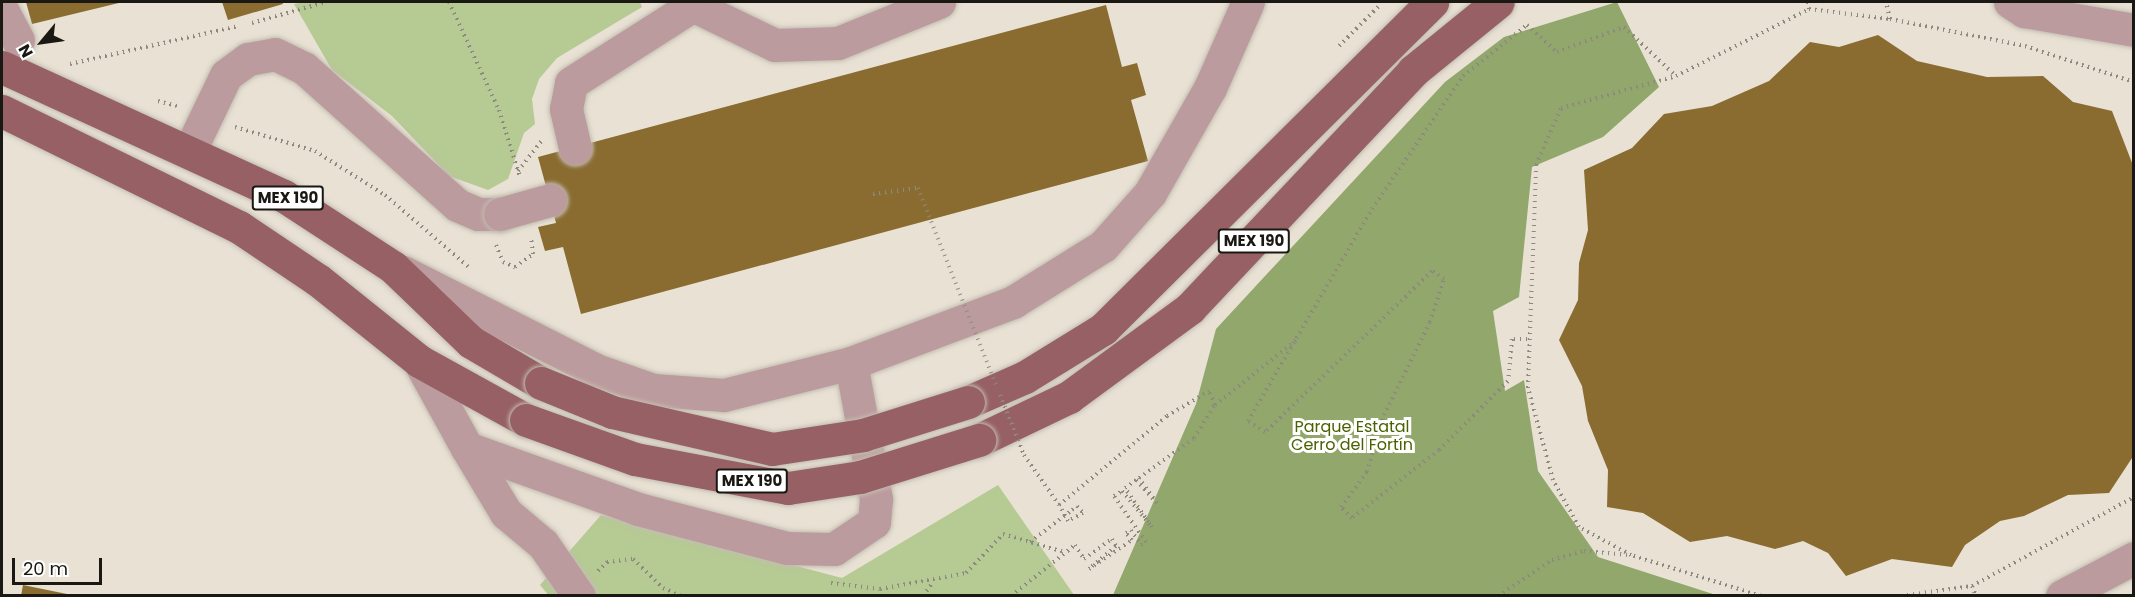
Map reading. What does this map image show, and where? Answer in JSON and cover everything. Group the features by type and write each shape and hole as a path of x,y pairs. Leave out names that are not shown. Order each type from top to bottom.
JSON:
{"main road":[{"name":"MEX 190","path":"2,67 284,196 393,267 471,342 541,383 612,412 772,449 863,435 968,402 1025,377 1103,329 1432,2"},
{"name":"MEX 190","path":"2,111 238,227 318,280 419,361 526,420 635,459 788,488 909,465 979,440 1069,398 1190,308 1413,71 1498,2"}],"street":[{"path":"575,148 566,109 571,83 689,4 775,45 838,43 939,2"},
{"path":"393,267 596,370 653,390 724,395 851,363 1013,302 1103,246 1150,193 1210,88 1248,2"},
{"path":"2010,2 2024,11 2133,30"},
{"path":"2,10 18,39"},
{"path":"189,152 206,112 233,68 260,55 284,56 304,68 457,205 495,215 550,200"},
{"path":"419,361 506,513 586,585"},
{"path":"467,448 638,509 787,548 834,549 874,522 876,499 851,363"},
{"path":"2062,596 2133,558"}],"path":[{"path":"66,65 326,2"},
{"path":"449,2 499,110 521,182"},
{"path":"1332,53 1384,2"},
{"path":"1808,2 1809,9"},
{"path":"1886,2 1890,19"},
{"path":"1761,596 1631,555 1579,527 1553,480 1528,388 1527,339 1536,165 1561,108 1676,76 1809,9 1890,19 2025,46 2133,82"},
{"path":"1527,339 1512,339 1508,381 1439,450 1353,518 1341,507 1367,472 1384,415 1444,279 1432,271 1265,432 1248,421 1372,210 1463,76 1527,25 1557,52 1624,27 1676,76"},
{"path":"150,98 206,112 251,135 315,151 385,195 477,273"},
{"path":"873,194 918,188 1024,455 1059,505 1064,513 1068,520 1083,513 1077,506 1072,510 1064,516 1030,542"},
{"path":"495,215 503,262 515,267 534,254 530,234"},
{"path":"956,316 972,308"},
{"path":"1011,596 1075,544 1084,559 1112,539 1116,546 1089,569 1132,540 1126,533 1131,530 1142,545 1146,542 1114,496 1122,491 1152,527 1125,488 1136,480 1157,503 1139,478 1194,438 1215,405 1298,338"},
{"path":"1059,505 1167,416 1209,391 1215,405"},
{"path":"1901,596 1972,586 2133,497"},
{"path":"818,581 880,589 933,582 966,573 1002,534 1064,552"},
{"path":"1498,596 1552,560 1584,551 1631,555"},
{"path":"586,585 607,562 633,559 663,588 681,596"},
{"path":"923,596 933,582"},
{"path":"1972,586 1976,596"}],"green space":[{"path":"304,2 640,2 642,7 557,58 539,79 532,99 535,124 524,133 508,179 488,190 449,176 392,116 332,70 294,4"},
{"name":"Parque Estatal Cerro del Fortín","path":"1617,2 1659,87 1603,137 1532,167 1519,297 1493,311 1505,391 1524,380 1538,471 1598,557 1716,595 1113,595 1196,404 1216,329 1445,82 1504,37"},
{"path":"998,485 1074,595 549,596 540,585 601,515 842,578"}],"building":[{"path":"26,2 123,2 32,24"},
{"path":"222,2 282,2 283,4 228,20"},
{"path":"1106,5 1122,67 1137,63 1146,95 1131,100 1148,161 581,314 563,247 545,251 538,227 556,223 538,157"},
{"path":"1878,35 1917,61 1987,77 2043,76 2073,102 2112,111 2134,168 2134,455 2109,493 2068,495 2024,516 2000,521 1965,545 1952,567 1892,559 1846,576 1828,553 1803,541 1775,549 1727,536 1690,542 1643,513 1607,507 1608,470 1588,421 1582,386 1559,340 1578,300 1579,263 1588,230 1584,170 1632,148 1664,114 1712,106 1769,81 1810,42 1839,47"},
{"path":"23,585 67,594 67,596 21,596"}]}
